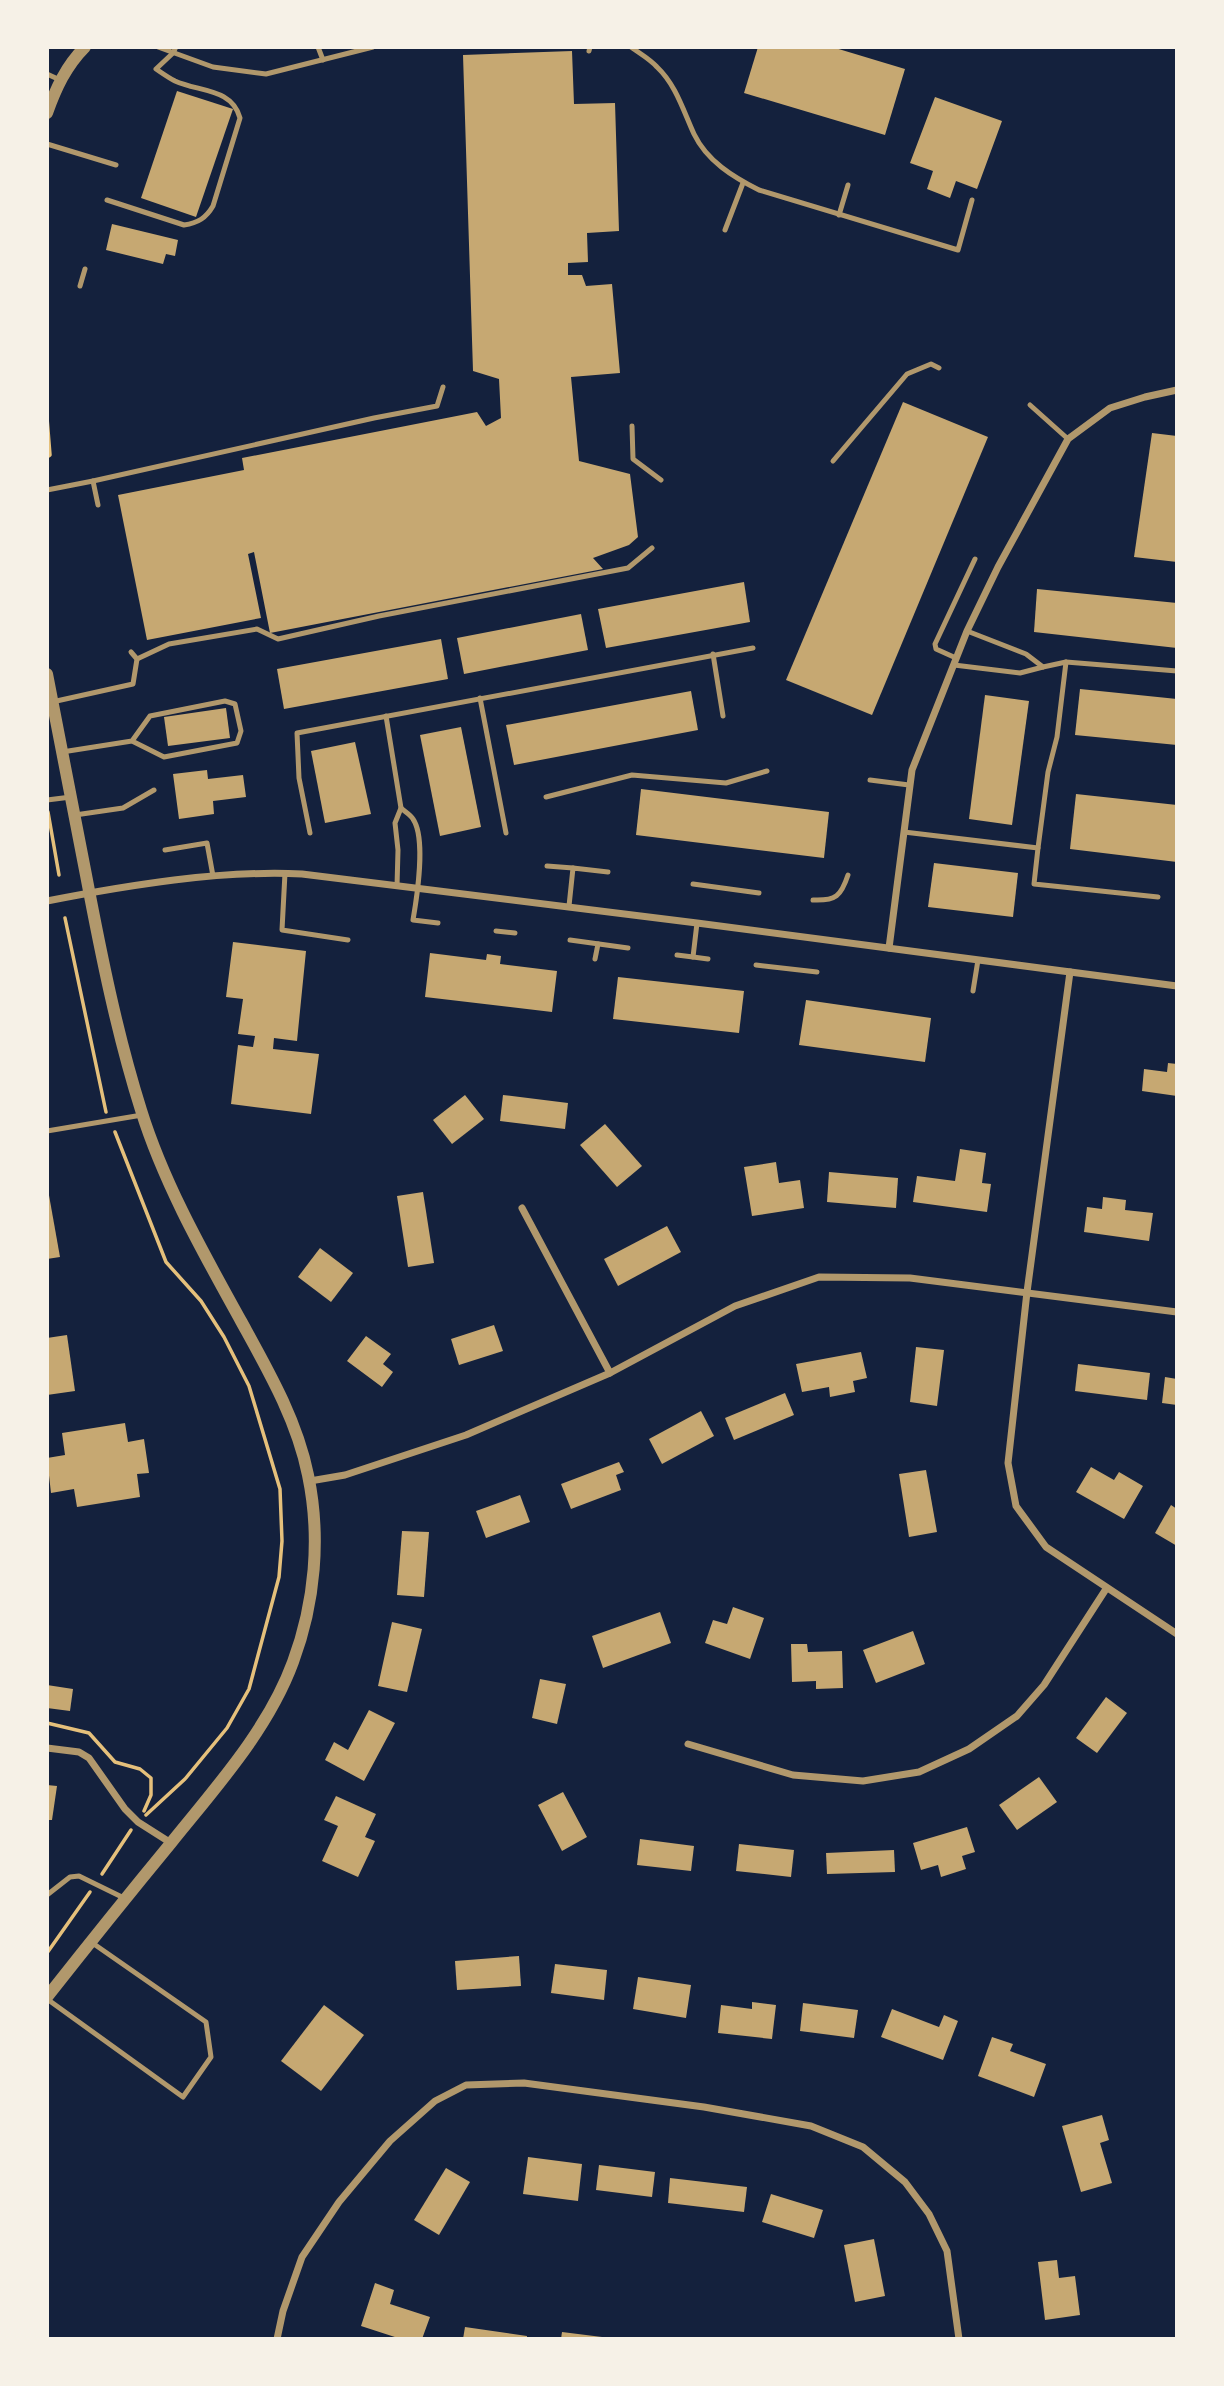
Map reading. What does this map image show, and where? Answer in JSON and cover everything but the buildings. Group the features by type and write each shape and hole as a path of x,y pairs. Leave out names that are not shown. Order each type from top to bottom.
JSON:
{"street":[{"path":"47,113 74,52 85,47"},
{"path":"889,948 912,770 967,631 998,568 1068,439 1110,408 1177,390"},
{"path":"47,674 90,893 130,1073 142,1115 175,1194 279,1394 304,1456 310,1481 315,1531 305,1623 292,1663 270,1709 242,1753 49,1993"},
{"path":"47,901 213,876 285,873 569,906 1177,986"},
{"path":"1070,972 1027,1292 1008,1463 1016,1506 1046,1546 1106,1589 1177,1634"},
{"path":"522,1208 610,1373"},
{"path":"310,1481 345,1475 466,1435 610,1373 735,1306 819,1278 910,1278 1177,1311"},
{"path":"688,1744 793,1775 863,1781 919,1772 969,1749 1017,1716 1044,1685 1106,1589"},
{"path":"47,1748 79,1752 89,1758 120,1802 139,1822 171,1843"},
{"path":"277,2339 283,2311 302,2257 339,2202 390,2141 435,2101 466,2085 524,2083 704,2107 811,2126 863,2147 905,2182 935,2227 947,2251 959,2339"}],"lane":[{"path":"158,47 174,50 213,67 266,74 373,47"},
{"path":"318,47 323,60"},
{"path":"631,47 657,66 676,90 695,137 712,159 743,183 958,250 972,200"},
{"path":"107,200 184,225 206,217 213,206 240,118 238,110 225,96 175,81 156,69 174,50"},
{"path":"47,74 60,80"},
{"path":"47,144 116,165"},
{"path":"724,230 743,183"},
{"path":"839,215 848,184"},
{"path":"80,286 85,270"},
{"path":"833,461 907,374 930,365 939,368"},
{"path":"47,490 438,406 443,387"},
{"path":"1030,405 1068,439"},
{"path":"632,426 633,459 661,480"},
{"path":"93,481 97,505"},
{"path":"137,659 169,644 257,629 278,639 379,616 628,568 652,548"},
{"path":"975,559 935,643 936,649 955,661 1020,673 1066,662 1177,671"},
{"path":"967,631 1026,654 1043,667"},
{"path":"310,833 299,778 297,733 753,648"},
{"path":"50,697 133,684 137,659 131,652"},
{"path":"713,654 723,716"},
{"path":"1066,662 1058,737 1048,772 1034,884 1157,897"},
{"path":"480,698 506,833"},
{"path":"62,752 132,741 164,757 237,743 240,731 235,704 225,701 150,716 132,741"},
{"path":"386,716 401,808 395,823 398,850 397,886"},
{"path":"547,797 632,775 726,783 768,771"},
{"path":"870,780 909,785"},
{"path":"74,815 123,808 154,790"},
{"path":"47,800 71,797"},
{"path":"401,808 414,820 419,851 419,888 413,919 438,923"},
{"path":"904,832 1038,848"},
{"path":"165,850 207,843 213,876"},
{"path":"547,866 608,872"},
{"path":"569,906 573,868"},
{"path":"285,873 282,930 348,940"},
{"path":"813,900 832,900 843,890 848,875"},
{"path":"693,884 759,893"},
{"path":"693,957 697,923"},
{"path":"496,931 515,933"},
{"path":"570,940 628,948"},
{"path":"596,959 598,944"},
{"path":"677,955 708,959"},
{"path":"974,991 978,960"},
{"path":"756,965 817,972"},
{"path":"47,1131 142,1115"},
{"path":"47,1895 75,1876 84,1877 126,1899"},
{"path":"49,1993 183,2097 211,2057 206,2022 91,1942"}],"path":[{"path":"47,418 50,457 47,457"},
{"path":"47,808 59,876"},
{"path":"47,1953 129,1832 185,1779 227,1728 249,1689 279,1577 282,1541 280,1489 249,1385 224,1337 201,1301 166,1262 103,1103 65,918"},
{"path":"47,1723 89,1733 115,1762 140,1769 152,1778 151,1795 139,1822"}]}
